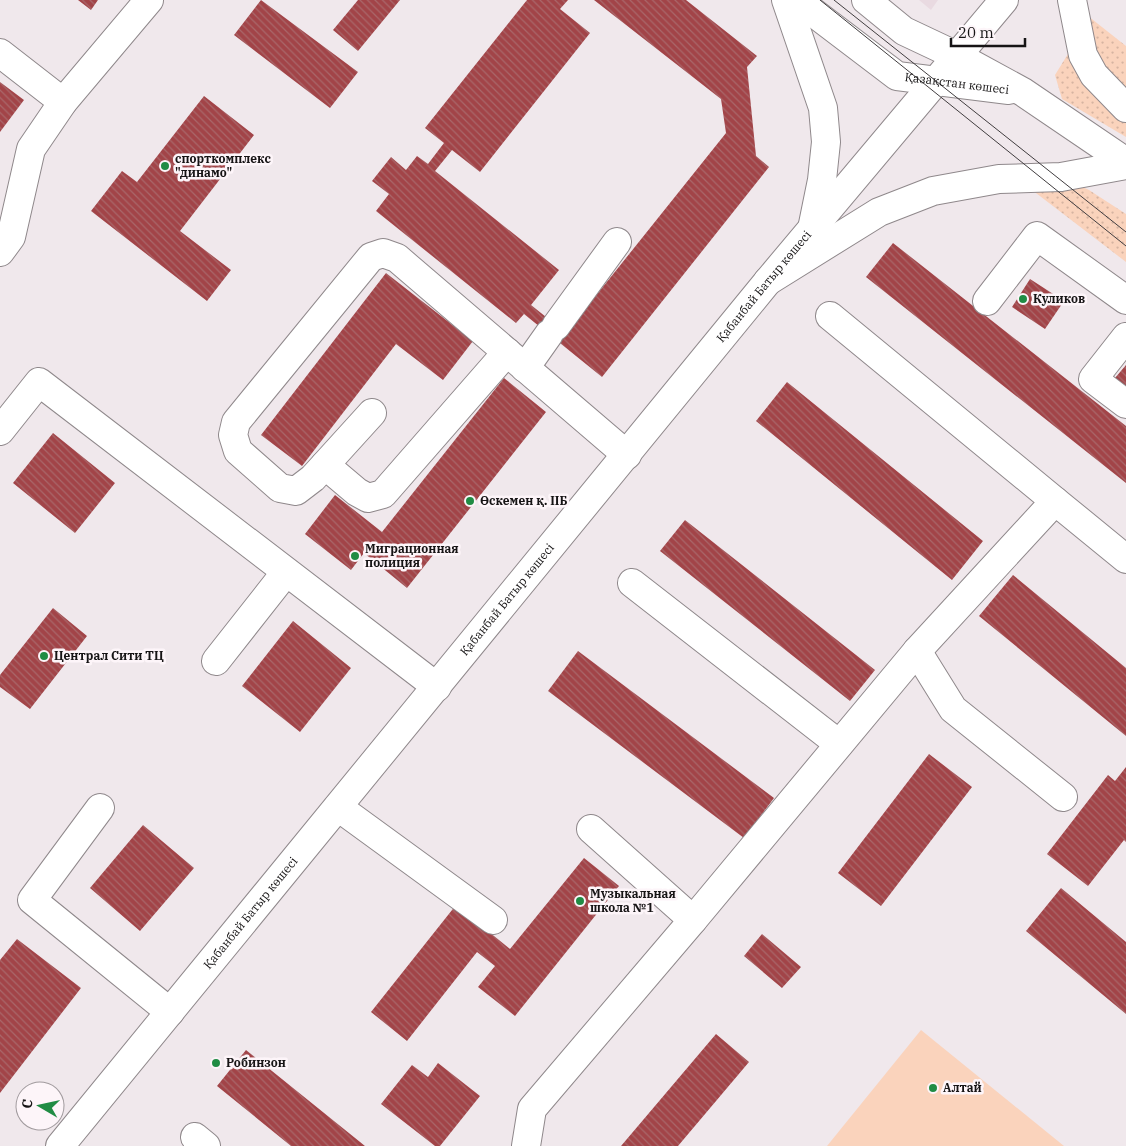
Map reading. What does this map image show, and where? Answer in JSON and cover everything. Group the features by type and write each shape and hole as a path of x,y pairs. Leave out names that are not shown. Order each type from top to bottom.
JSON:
{"street":[{"path":"0,252 11,238 31,149 63,102 149,0"},
{"path":"786,0 823,108 826,142 822,180 812,229"},
{"name":"Қазақстан көшесі","path":"797,0 897,76 1022,92"},
{"name":"Қазақстан көшесі","path":"866,0 904,31 957,56 1022,92 1126,164"},
{"name":"Қабанбай Батыр көшесі","path":"60,1146 437,688 768,281 1004,0"},
{"path":"1072,0 1083,55 1094,75 1126,108"},
{"path":"0,53 63,102"},
{"path":"768,281 879,212 933,191 999,179 1061,177 1126,164"},
{"path":"987,301 1037,236 1126,300"},
{"path":"325,464 357,492 368,498 383,494 516,360 552,330 617,242"},
{"path":"372,413 313,478 296,490 280,488 238,450 234,435 236,422 371,257 383,253 397,258 627,455"},
{"path":"830,316 1126,558"},
{"path":"1126,337 1093,379 1126,404"},
{"path":"0,431 39,382 437,688"},
{"path":"526,1146 532,1109 694,920 917,651 1055,501"},
{"path":"216,661 286,572"},
{"path":"632,583 839,744"},
{"path":"917,651 953,709 1063,797"},
{"path":"338,806 493,920"},
{"path":"100,808 32,900 170,1012"},
{"path":"591,830 694,920"}],"shaded area":[{"path":"919,0 938,0 931,10"},
{"path":"1088,16 1126,46 1126,137 1062,99 1055,75 1079,36"},
{"path":"1061,177 1089,190 1126,214 1126,262 1019,180"},
{"name":"Алтай","path":"921,1030 1064,1146 827,1146"}],"building":[{"path":"78,0 98,0 91,10"},
{"path":"261,0 358,72 330,108 234,35"},
{"path":"358,0 400,0 358,51 333,30"},
{"path":"527,0 568,0 560,9 590,33 480,172 452,150 435,171 559,270 531,305 566,333 726,133 721,99 594,0 686,0 757,56 747,67 756,156 769,167 602,377 524,314 516,323 376,211 389,194 372,181 391,157 406,170 417,156 428,164 444,143 425,128"},
{"path":"0,82 24,100 0,132"},
{"path":"204,96 254,135 180,231 231,270 207,301 91,211 122,171 137,182"},
{"path":"893,243 1126,426 1126,483 866,277"},
{"path":"386,273 473,341 443,380 396,344 302,466 261,435"},
{"path":"1030,279 1064,301 1045,329 1012,307"},
{"path":"1126,365 1126,386 1115,378"},
{"path":"504,378 546,412 407,588 364,553 351,570 305,534 335,495 382,532"},
{"path":"787,382 983,541 952,580 756,421"},
{"path":"53,433 115,483 75,533 13,483"},
{"path":"685,520 875,670 850,701 660,551"},
{"path":"1013,575 1126,668 1126,736 979,616"},
{"name":"Централ Сити ТЦ","path":"53,608 87,636 30,709 0,687 0,675"},
{"path":"293,621 351,668 300,732 242,686"},
{"path":"578,651 774,798 744,838 548,691"},
{"path":"929,754 972,787 881,906 838,873"},
{"path":"1126,767 1126,842 1124,840 1088,886 1047,854 1108,775 1115,781"},
{"path":"143,825 194,868 140,931 90,888"},
{"path":"584,858 619,886 515,1016 478,987 495,966 477,952 407,1041 371,1012 456,905 510,949"},
{"path":"1061,888 1126,942 1126,1014 1026,931"},
{"path":"762,934 801,967 782,988 744,956"},
{"path":"17,939 81,988 0,1093 0,960"},
{"path":"716,1034 749,1062 678,1146 621,1146"},
{"path":"246,1050 365,1146 291,1146 217,1086"},
{"path":"438,1063 480,1096 440,1146 435,1146 381,1104 412,1065 428,1077"}],"tram line":[{"path":"820,0 1126,246"},
{"path":"834,0 1126,232"}],"place":[{"name":"спорткомплекс \"динамо\"","path":"165,166"},
{"name":"Куликов","path":"1023,299"},
{"name":"Өскемен қ. ІІБ","path":"470,501"},
{"name":"Миграционная полиция","path":"355,556"},
{"name":"Централ Сити ТЦ","path":"44,656"},
{"name":"Музыкальная школа №1","path":"580,901"},
{"name":"Робинзон","path":"216,1063"},
{"name":"Алтай","path":"933,1088"}]}
